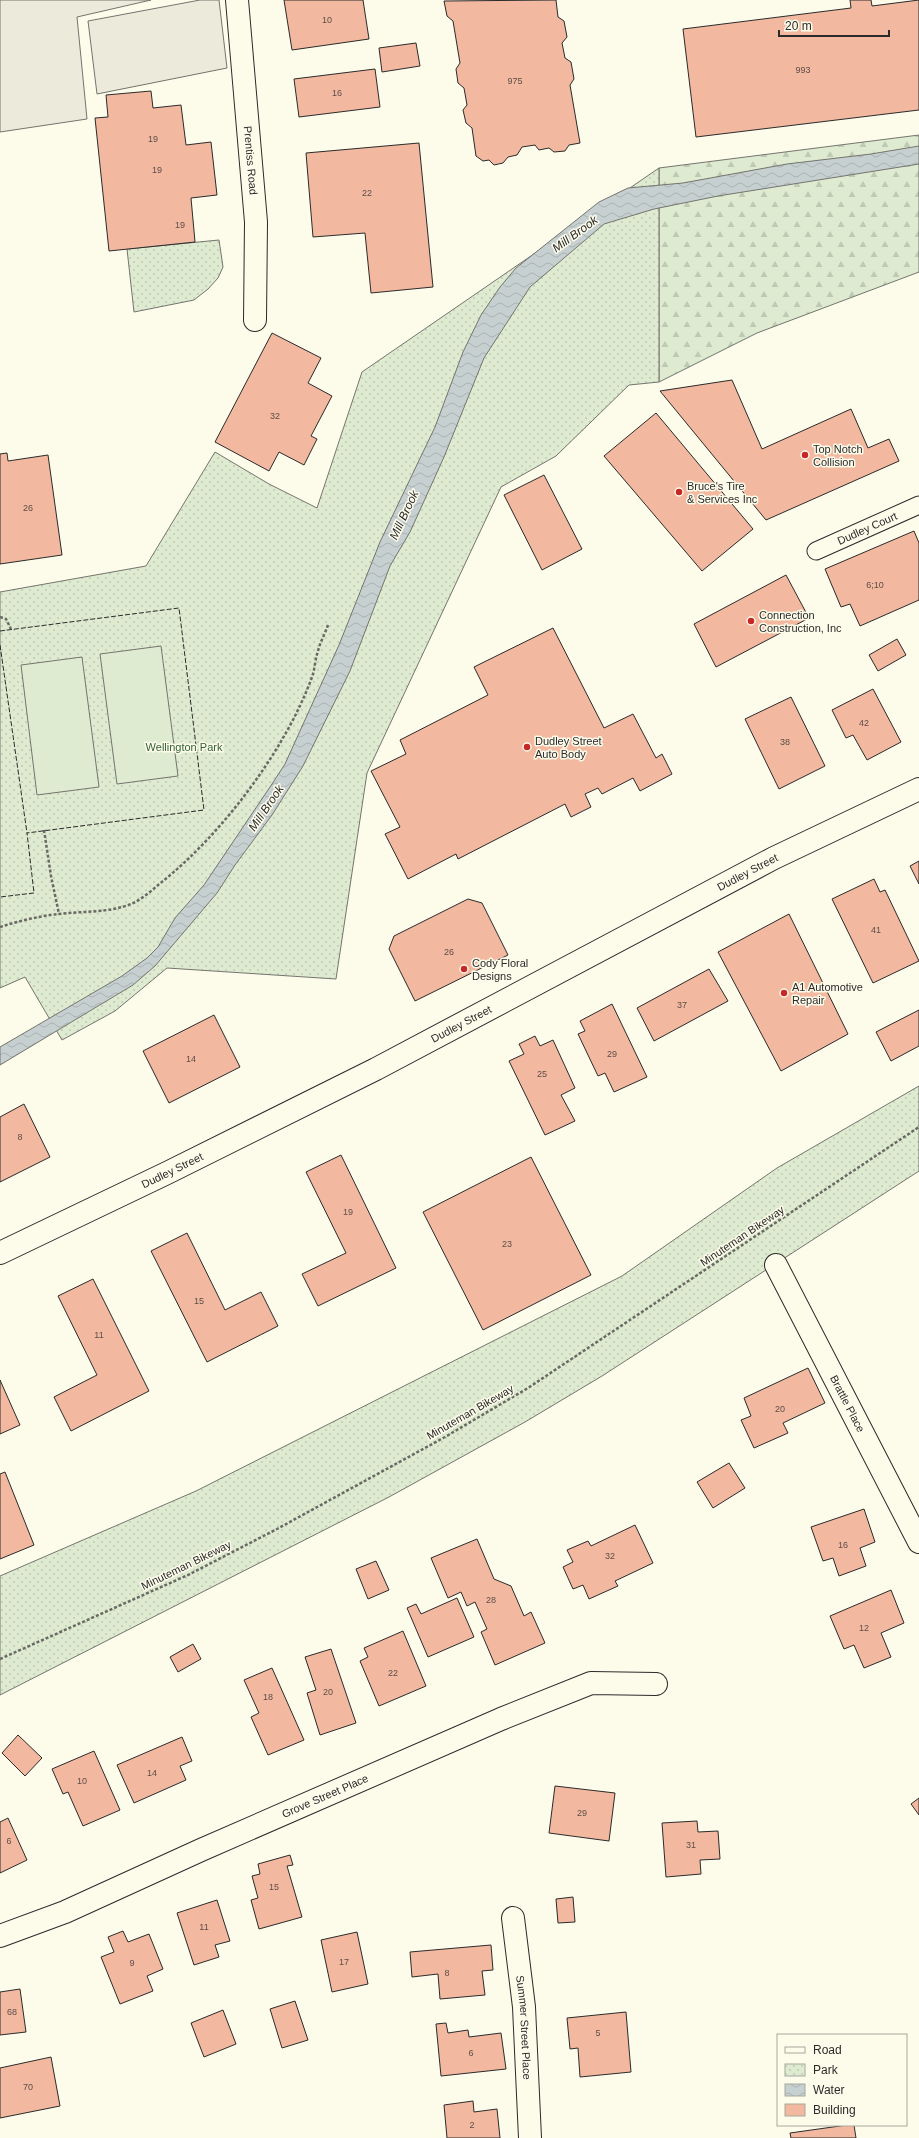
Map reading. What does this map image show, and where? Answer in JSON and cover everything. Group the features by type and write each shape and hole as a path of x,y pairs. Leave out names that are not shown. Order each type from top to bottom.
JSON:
{"street":[{"name":"Prentiss Road","path":"237,0 256,222 255,320"},
{"name":"Dudley Street","path":"0,1252 167,1173 376,1069 774,858 919,789"},
{"name":"Brattle Place","path":"776,1266 919,1542"},
{"name":"Grove Street Place","path":"0,1936 65,1912 201,1850 501,1719 591,1683 656,1684"},
{"name":"Summer Street Place","path":"513,1918 524,2007 530,2138"}],"lane":[{"name":"Dudley Court","path":"816,550 919,505"}],"path":[{"path":"0,617 6,619 11,629"},
{"path":"0,927 27,919 59,914 106,910 131,904 182,866 203,845 263,770 294,715 313,676 318,650 328,625"},
{"path":"44,830 59,914"},
{"name":"Minuteman Bikeway","path":"0,1659 188,1575 277,1529 445,1437 528,1388 919,1127"}],"green space":[{"path":"919,135 919,272 757,333 659,382 659,168"},
{"name":"Wellington Park","path":"659,168 659,382 629,385 556,456 501,487 367,773 336,979 167,968 115,1011 62,1040 25,977 0,988 0,592 146,566 215,452 269,484 317,508 362,372"},
{"path":"219,240 223,267 218,278 208,289 194,300 134,312 127,249"},
{"path":"161,646 178,776 117,784 100,654"},
{"path":"82,657 99,787 37,795 21,665"},
{"path":"919,1086 919,1171 602,1376 525,1422 389,1497 0,1695 0,1576 196,1491 622,1276 777,1168"}],"shaded area":[{"path":"0,0 151,0 77,17 87,119 0,132"},
{"path":"200,0 219,0 227,68 97,94 88,21"}],"water":[{"name":"Mill Brook","path":"919,146 919,164 718,196 654,209 604,224 530,287 484,358 444,457 410,532 390,566 350,671 303,766 272,815 235,865 217,893 155,966 133,985 0,1065 0,1047 122,976 147,958 158,947 175,918 204,885 285,764 339,645 380,542 435,427 463,352 481,315 500,287 516,268 599,202 628,188 683,183 787,164 871,154"}],"building":[{"path":"284,0 363,0 369,39 292,50"},
{"path":"556,0 558,17 564,21 567,37 562,43 565,58 571,62 574,79 570,85 580,143 569,145 565,151 554,152 549,148 539,150 535,145 522,147 517,155 508,157 503,163 494,165 489,160 483,161 476,156 472,128 466,123 463,110 467,105 464,88 458,83 456,69 460,63 453,21 447,16 444,1"},
{"path":"850,0 871,0 872,6 919,0 919,110 696,137 683,29 851,8"},
{"path":"416,43 420,66 382,72 379,48"},
{"path":"375,69 380,107 299,117 294,79"},
{"path":"151,91 153,108 181,105 186,145 211,142 217,195 191,198 195,242 109,251 95,118 108,117 106,95"},
{"path":"419,143 433,287 371,293 365,233 313,237 306,153"},
{"path":"272,333 321,358 308,383 332,396 311,436 317,439 304,465 279,452 269,471 215,442"},
{"name":"Top Notch Collision","path":"732,380 762,449 851,409 868,448 889,439 899,461 766,520 660,391"},
{"name":"Bruce's Tire & Services Inc","path":"656,413 753,529 702,571 604,456"},
{"path":"7,453 8,461 48,455 62,555 0,564 0,454"},
{"path":"544,475 582,549 542,570 504,495"},
{"path":"914,531 919,543 919,600 860,626 850,604 841,607 825,569"},
{"name":"Connection Construction, Inc","path":"786,575 809,618 716,667 694,624"},
{"name":"Dudley Street Auto Body","path":"553,628 604,728 633,714 656,758 662,754 672,774 640,791 633,778 602,794 598,788 585,794 591,807 571,817 565,804 458,859 456,854 408,879 385,834 400,827 371,771 406,754 400,740 488,695 474,667"},
{"path":"897,639 906,655 878,671 869,655"},
{"path":"873,689 901,742 867,760 853,735 846,738 832,710"},
{"path":"791,697 825,766 779,789 745,719"},
{"path":"919,861 919,884 910,866"},
{"path":"874,879 880,892 885,890 919,961 873,983 832,899"},
{"path":"468,899 482,903 508,955 415,1001 389,949 394,936"},
{"name":"A1 Automotive Repair","path":"789,914 848,1034 781,1071 718,952"},
{"path":"709,969 728,1001 654,1041 637,1008"},
{"path":"612,1004 647,1077 614,1092 605,1073 598,1076 578,1034 585,1031 580,1021"},
{"path":"919,1010 919,1046 891,1061 876,1032"},
{"path":"214,1015 240,1067 169,1103 143,1051"},
{"path":"535,1036 540,1046 553,1040 575,1088 561,1095 575,1121 545,1135 509,1061 524,1054 519,1044"},
{"path":"24,1104 50,1157 0,1182 0,1117"},
{"path":"341,1155 396,1268 318,1306 302,1274 346,1253 306,1172"},
{"path":"531,1157 591,1275 483,1330 423,1212"},
{"path":"187,1233 225,1310 261,1292 278,1326 207,1362 151,1251"},
{"path":"93,1279 149,1391 71,1431 54,1397 97,1375 58,1296"},
{"path":"808,1368 825,1403 783,1423 788,1433 754,1448 741,1420 751,1416 744,1398"},
{"path":"0,1380 20,1425 0,1434"},
{"path":"729,1463 745,1488 713,1508 697,1482"},
{"path":"5,1472 34,1545 0,1559 0,1474"},
{"path":"864,1509 875,1542 860,1548 866,1566 839,1576 833,1558 823,1561 811,1527"},
{"path":"635,1525 653,1563 615,1581 618,1586 589,1599 583,1585 573,1589 563,1567 573,1562 567,1550 588,1541 591,1546"},
{"path":"477,1539 494,1579 511,1586 524,1616 531,1612 545,1643 495,1665 481,1632 487,1629 475,1602 467,1606 461,1592 448,1598 431,1558"},
{"path":"376,1561 389,1590 368,1599 356,1569"},
{"path":"891,1590 904,1623 881,1633 891,1657 864,1668 854,1645 844,1649 830,1616"},
{"path":"457,1598 474,1637 428,1657 407,1608 416,1604 421,1614"},
{"path":"403,1631 426,1686 379,1706 360,1661 368,1657 364,1648"},
{"path":"193,1644 201,1659 178,1672 170,1657"},
{"path":"331,1649 356,1723 320,1735 307,1693 316,1690 305,1657"},
{"path":"272,1668 304,1740 268,1755 251,1717 259,1713 244,1680"},
{"path":"18,1735 42,1758 25,1776 2,1753"},
{"path":"182,1737 192,1761 180,1766 186,1780 134,1803 117,1765"},
{"path":"94,1751 120,1810 83,1826 68,1792 63,1794 52,1769"},
{"path":"555,1786 615,1793 609,1841 549,1833"},
{"path":"919,1798 919,1815 911,1804"},
{"path":"8,1818 27,1860 0,1873 0,1822"},
{"path":"697,1821 698,1832 718,1831 720,1859 700,1860 701,1874 666,1877 662,1823"},
{"path":"290,1855 293,1865 287,1866 302,1917 259,1929 251,1900 258,1898 252,1876 260,1874 258,1864"},
{"path":"573,1897 575,1922 558,1923 556,1899"},
{"path":"217,1900 230,1941 215,1945 219,1957 194,1965 177,1913"},
{"path":"123,1931 128,1942 149,1934 163,1969 147,1976 153,1991 120,2004 101,1957 114,1952 108,1937"},
{"path":"357,1932 368,1984 332,1992 321,1940"},
{"path":"491,1945 493,1970 482,1971 485,1995 440,1999 438,1974 412,1977 410,1952"},
{"path":"20,1989 26,2032 0,2035 0,1992"},
{"path":"295,2001 308,2040 282,2048 270,2009"},
{"path":"223,2010 236,2044 204,2057 191,2023"},
{"path":"626,2012 631,2072 580,2077 578,2048 570,2049 567,2018"},
{"path":"446,2023 448,2033 468,2030 469,2037 501,2033 506,2069 441,2076 436,2024"},
{"path":"51,2057 60,2106 0,2118 0,2068"},
{"path":"473,2101 474,2112 497,2109 500,2138 447,2138 444,2105"},
{"path":"840,2126 854,2126 856,2138 791,2138 790,2133"}],"fence":[{"path":"0,631 179,608 204,810 27,833 34,893 0,897"},
{"path":"0,645 27,833"}],"place":[{"name":"Top Notch Collision","path":"805,455"},
{"name":"Bruce's Tire & Services Inc","path":"679,492"},
{"name":"Connection Construction, Inc","path":"751,621"},
{"name":"Dudley Street Auto Body","path":"527,747"},
{"name":"Cody Floral Designs","path":"464,969"},
{"name":"A1 Automotive Repair","path":"784,993"}]}
